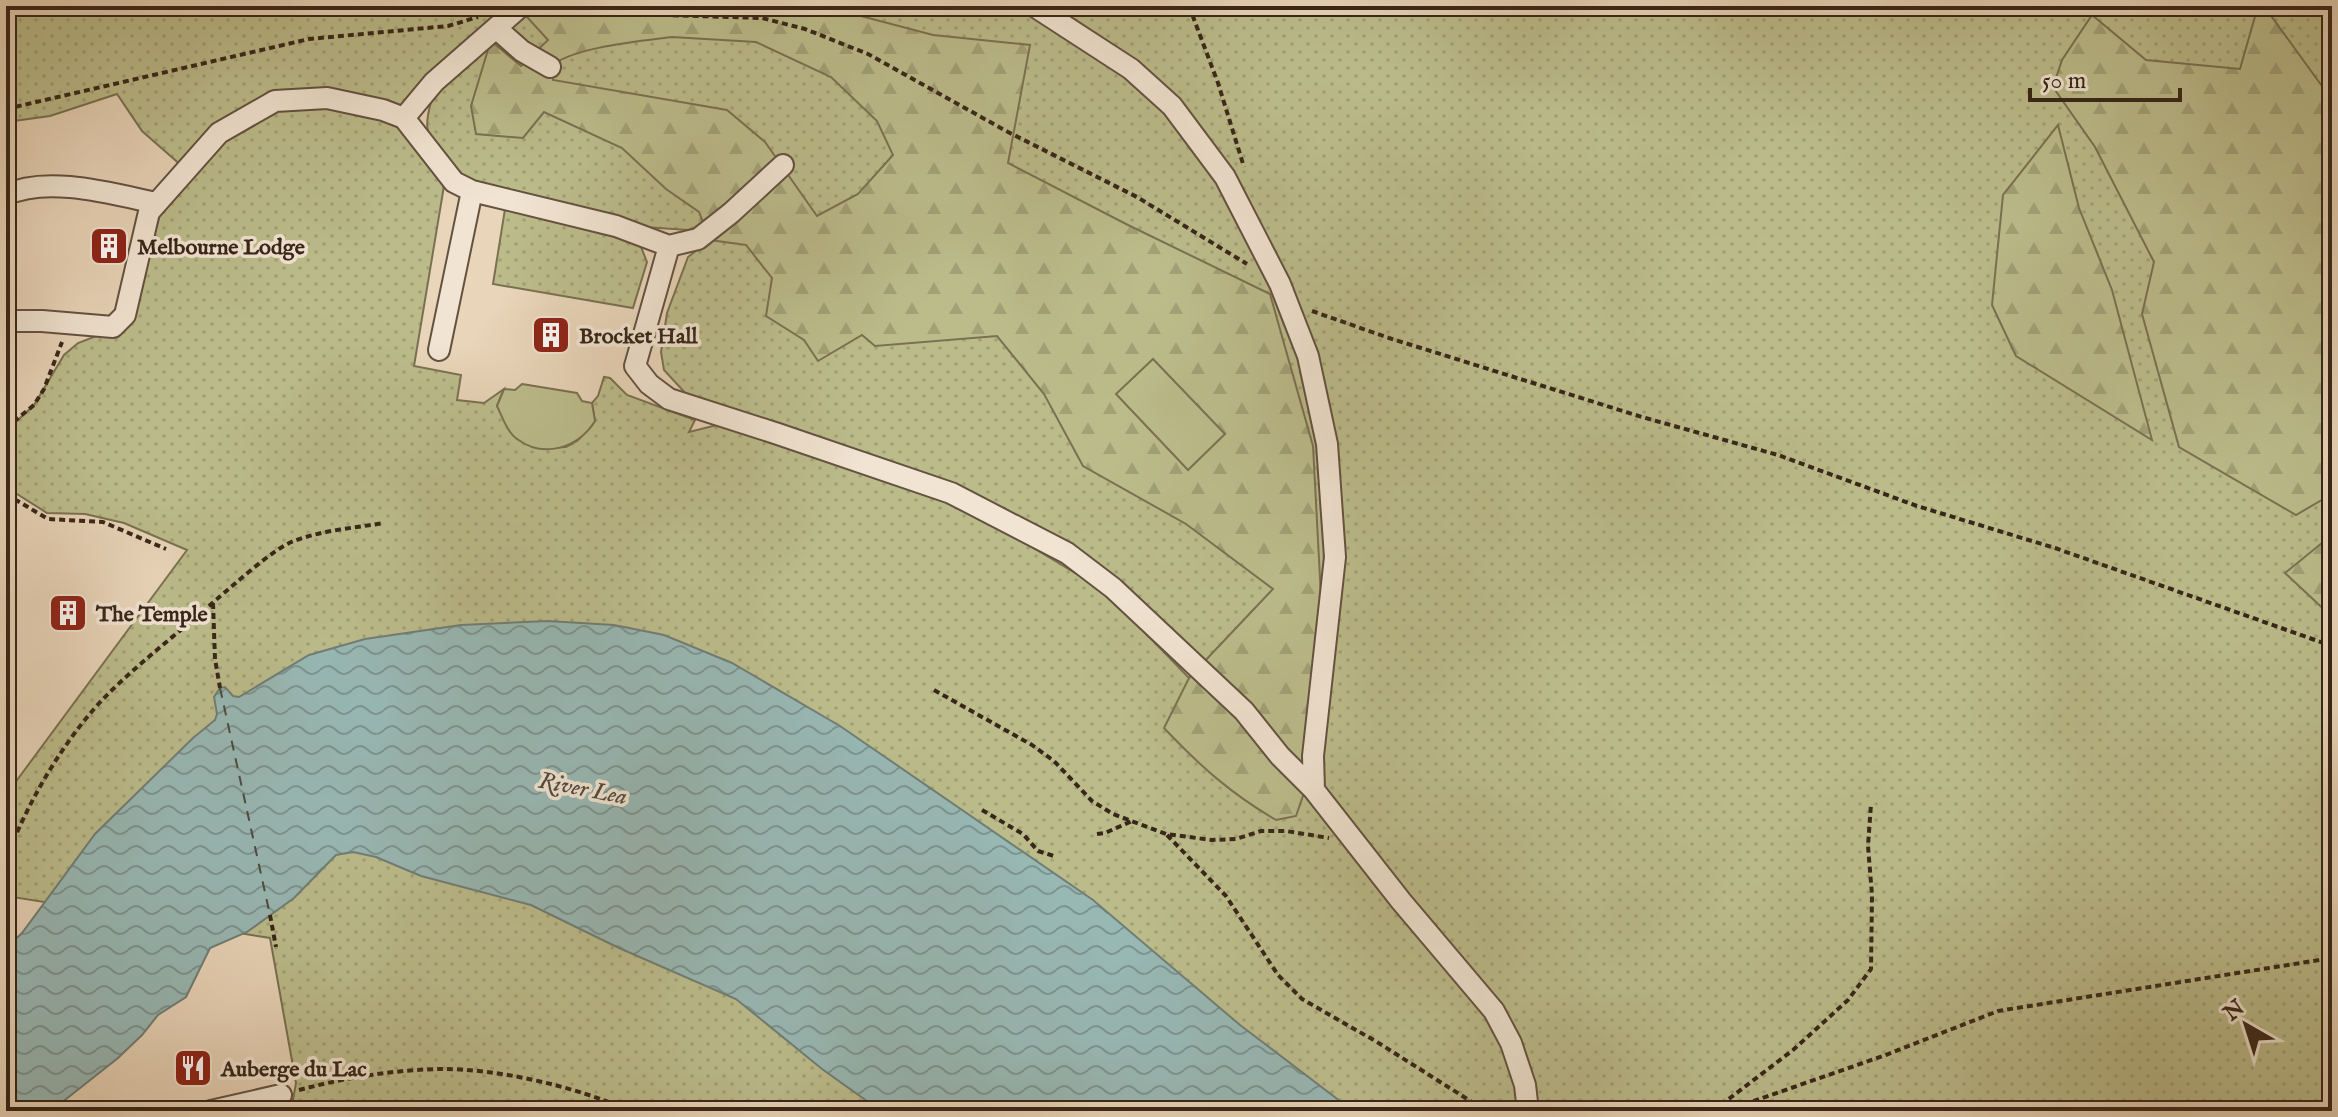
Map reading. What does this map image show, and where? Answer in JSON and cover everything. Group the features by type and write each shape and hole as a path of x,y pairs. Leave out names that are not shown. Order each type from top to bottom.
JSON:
{"lane":[{"path":"404,118 491,21 521,6"},
{"path":"1034,6 1131,69 1172,106 1225,177 1280,284 1308,356 1327,444 1335,557 1313,756 1314,790"},
{"path":"491,21 522,51 550,67"},
{"path":"6,321 113,327 125,315 149,212 219,133 275,101 327,98 383,110 404,118 454,182 472,191 616,226 669,246 698,239 783,165"},
{"path":"6,195 19,189 63,187 156,203"},
{"path":"439,350 472,191"},
{"path":"669,246 635,366 649,384 669,399 951,493 1067,553 1113,588 1244,711 1280,756 1314,790 1494,1011 1511,1043 1525,1085 1528,1111"},
{"path":"216,1110 281,1095"}],"path":[{"path":"553,6 632,14 762,18 805,29 868,54 1008,132 1137,197 1280,284"},
{"path":"1189,6 1218,83 1244,169"},
{"path":"6,109 309,39 491,21"},
{"path":"1310,310 1403,343 1642,417 1778,455 1917,506 2055,548 2332,646"},
{"path":"6,428 34,405 44,389 64,339"},
{"path":"6,494 48,519 103,522 166,549"},
{"path":"6,860 16,833 51,769 110,692 213,603 292,541 384,523"},
{"path":"213,603 215,659 220,688"},
{"path":"934,690 1032,745 1054,761 1092,801 1113,814 1166,834 1212,840 1236,839 1261,831 1286,831 1328,838 1361,851"},
{"path":"1713,1111 1793,1050 1848,1000 1871,969 1873,919 1868,846 1871,804"},
{"path":"982,810 1023,834 1038,851 1054,856"},
{"path":"1097,834 1133,821"},
{"path":"1166,834 1226,896 1278,975 1302,999 1483,1109 1499,1111"},
{"path":"270,915 276,947"},
{"path":"1725,1111 1883,1056 1998,1011 2332,958"},
{"path":"281,1095 360,1077 441,1069 528,1079 630,1111"}],"green space":[{"path":"6,6 2332,6 2332,1111 291,1111 296,1083 270,938 6,896 6,795 187,550 124,523 85,514 47,513 6,487 6,431 34,405 64,355 78,343 130,323 162,207 191,174 142,131 117,94 50,116 6,122","holes":["432,98 427,122 430,137 469,182 644,227 688,230 704,226 710,240 688,257 667,313 661,352 664,370 687,395 949,484 1077,550 1201,664 1189,678 1105,591 959,503 721,424 689,432 695,420 627,395 610,378 604,377 598,396 592,403 595,421 577,441 566,447 534,446 516,438 497,406 504,389 484,403 457,400 461,375 414,366 444,186 433,165 403,131"]},
{"path":"543,6 823,6 933,35 1030,45 1008,163 1270,294 1313,446 1322,616 1307,768 1202,664 1273,589 1186,524 1083,466 1044,394 997,336 875,346 862,335 818,361 804,340 766,316 772,278 746,245 710,240 699,212 666,189 622,148 544,112 523,138 476,134 471,106 491,41 521,66 548,40 527,17","holes":["672,37 756,42 831,77 877,121 893,155 858,194 817,216 765,142 727,110 553,80 550,67 574,54 590,50"]},
{"path":"2258,6 2264,6 2332,100 2332,494 2296,515 2179,447 2142,314 2154,262 2095,147 2053,87 2062,60 2092,15 2146,60 2240,69"},
{"path":"2058,125 2079,208 2112,290 2152,440 2016,356 1992,305 2003,195"},
{"path":"505,209 625,237 641,247 647,262 633,308 493,284"},
{"path":"1153,359 1225,434 1188,470 1116,394"},
{"path":"522,384 577,393 582,401 592,403 595,421 579,438 560,448 527,445 510,432 497,406 504,389 515,390"},
{"path":"2328,538 2332,539 2332,617 2285,573"},
{"path":"1195,672 1305,790 1296,816 1276,820 1244,800 1190,755 1164,728"}],"water":[{"name":"River Lea","path":"548,621 614,625 664,635 732,663 840,726 1093,900 1240,1025 1353,1111 881,1111 822,1069 736,999 619,948 531,905 421,876 376,857 353,852 336,855 294,898 247,932 210,948 186,997 158,1015 118,1058 51,1111 6,1111 6,948 22,933 95,834 215,720 214,697 220,688 225,687 233,696 239,697 309,655 365,639 461,625"}],"ferry route":[{"path":"220,688 270,915"}],"place":[{"name":"Melbourne Lodge","path":"109,246"},
{"name":"Brocket Hall","path":"551,335"},
{"name":"The Temple","path":"68,613"},
{"name":"Auberge du Lac","path":"193,1068"}]}
